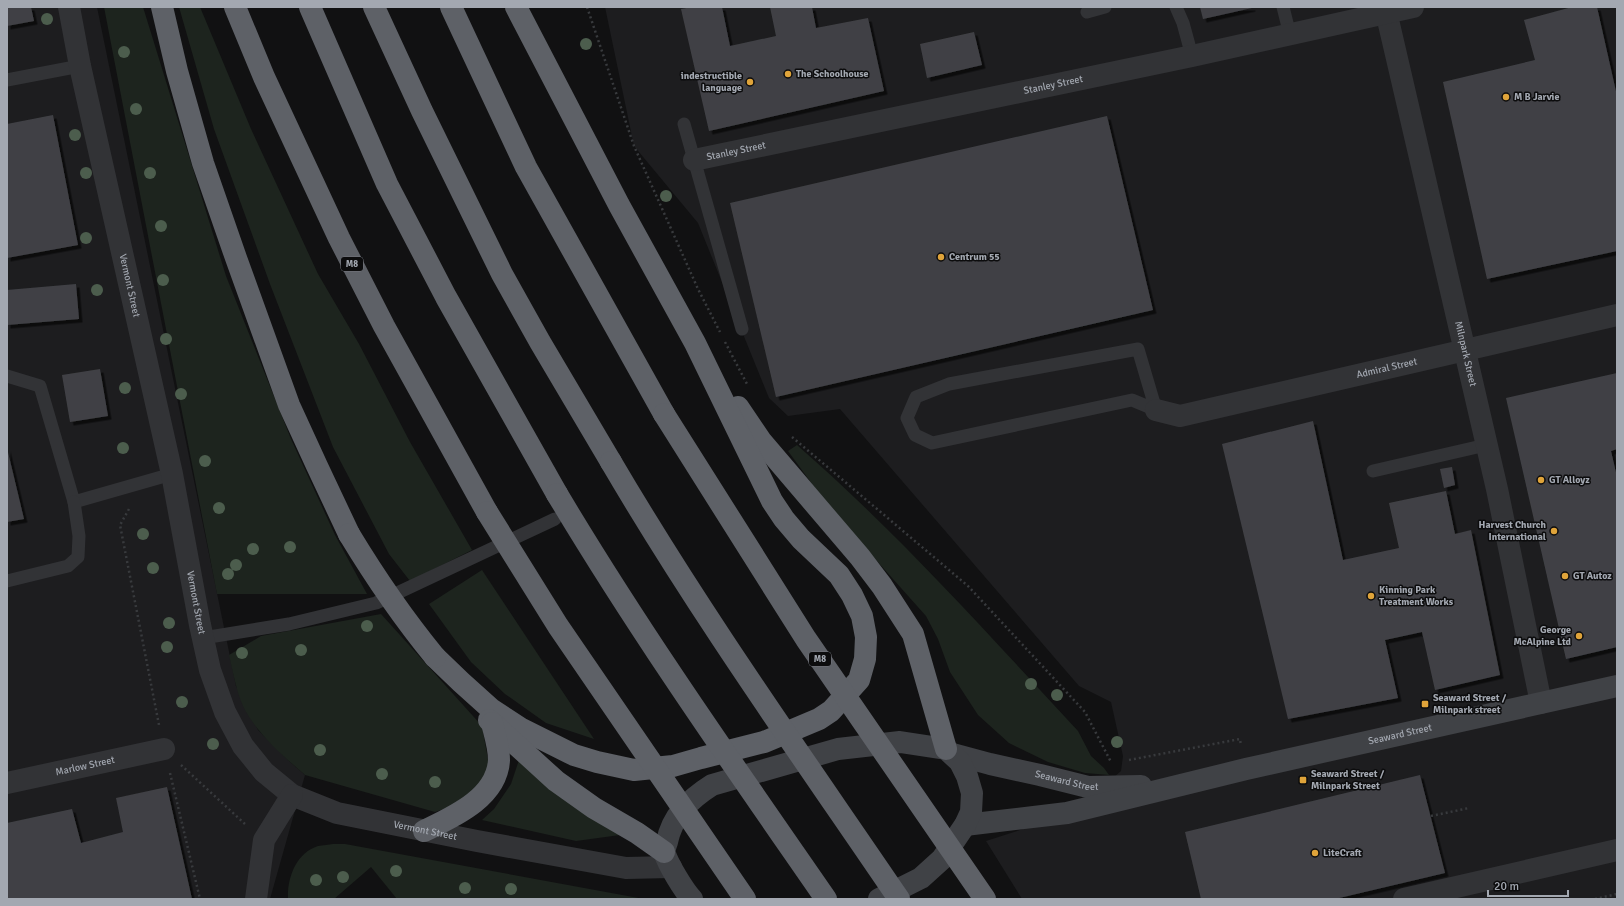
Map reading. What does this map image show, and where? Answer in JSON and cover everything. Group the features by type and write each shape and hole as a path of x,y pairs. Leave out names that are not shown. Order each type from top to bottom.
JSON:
{"highway":[{"path":"162,7 177,71 203,162 289,405 349,534 368,565 410,626 436,657 461,682 492,709 520,728 574,755 597,762 634,770 673,766 764,742 819,719 831,711 859,680 865,659 866,637 862,616 852,595 838,575 801,539 784,519 772,501 695,343 619,205 516,7"},
{"name":"M8","path":"235,7 264,77 340,238 384,326 487,512 558,626 745,899"},
{"path":"310,7 387,184 449,304 557,494 600,567 658,655 826,899"},
{"path":"374,7 422,111 502,274 540,342 648,526 742,670 899,899"},
{"name":"M8","path":"451,7 526,167 664,414 806,639 985,899"},
{"path":"695,343 761,441 860,556 882,586 913,634 950,751"},
{"path":"461,682 492,723 556,781 594,808 637,833 668,860"},
{"path":"424,831 461,812 481,796 492,782 499,761 498,744 492,723"}],"street":[{"name":"Vermont Street","path":"69,7 80,66 172,474 210,670 224,712 243,746 264,772 292,795 337,813 424,831 626,868 668,860"},
{"name":"Stanley Street","path":"694,160 1290,35 1386,10 1413,7"},
{"name":"Milnpark Street","path":"1386,10 1465,350 1541,703"},
{"name":"Admiral Street","path":"1156,410 1180,416 1617,315"},
{"name":"Seaward Street","path":"965,825 1067,813 1184,784 1617,686"},
{"name":"Seaward Street","path":"668,860 669,830 682,810 697,794 712,785 838,749 900,742 950,751 990,764 1088,787 1184,784"},
{"name":"Marlow Street","path":"7,784 164,750"},
{"path":"878,899 921,878 942,859 965,825 971,812 972,793 967,776 960,762 950,751"},
{"path":"256,899 264,840 292,795"},
{"path":"1404,899 1617,850"},
{"path":"668,860 691,898"}],"lane":[{"path":"1087,12 1106,7"},
{"path":"1176,7 1180,14 1192,56"},
{"path":"1284,7 1290,35"},
{"path":"7,80 80,66"},
{"path":"684,124 742,329"},
{"path":"1138,349 1156,410 1132,400 932,443 915,435 907,418 916,397 949,384 1138,349"},
{"path":"7,376 40,386 74,502 78,536 78,557 68,566 7,581"},
{"path":"1373,471 1486,445"},
{"path":"74,502 172,474"},
{"path":"203,638 289,624 376,604 555,519"}],"path":[{"path":"587,7 634,146 698,289 750,390"},
{"path":"790,435 968,586 1085,712 1111,763 1119,762"},
{"path":"142,482 120,525 164,750 200,899"},
{"path":"1126,760 1240,739 1246,770"},
{"path":"164,750 264,840"},
{"path":"1431,816 1469,808"},
{"path":"1595,899 1617,894"}],"shaded area":[{"path":"7,7 97,7 236,686 258,730 305,775 270,899 7,899"},
{"path":"104,7 143,7 226,276 291,439 335,535 367,594 217,594"},
{"path":"179,7 200,7 251,129 318,274 359,344 410,442 472,550 410,581 389,554 333,447 270,284 214,129"},
{"path":"605,7 1617,7 1617,899 1022,899 986,841 1073,813 1121,771 1123,756 1111,702 1079,686 840,409 788,416 769,398 698,223 634,146"},
{"path":"797,445 871,513 976,621 1078,731 1091,756 1109,775 1085,773 1048,762 1009,743 978,715 950,672 938,639 926,616 860,542 815,488 788,451"},
{"path":"482,570 594,739 546,723 505,694 471,662 429,604"},
{"path":"381,614 482,726 489,765 481,784 462,803 435,812 305,775 279,752 263,735 255,726 243,706 229,655 261,636"},
{"path":"520,757 620,835 576,841 482,820 494,809 511,784"},
{"path":"345,844 644,899 397,899 371,867 334,899 288,899 291,875 299,860 310,849 318,846"}],"building":[{"path":"7,7 31,7 34,21 7,26"},
{"name":"The Schoolhouse","path":"692,7 722,7 730,46 776,36 770,7 812,7 816,28 868,18 884,91 709,131 681,9"},
{"path":"1200,7 1252,7 1252,8 1203,19"},
{"path":"1572,7 1597,7 1617,96 1617,251 1487,279 1443,82 1535,60 1524,20"},
{"path":"974,32 982,65 927,78 920,44"},
{"path":"53,115 78,245 7,258 7,124"},
{"name":"Centrum 55","path":"1107,116 1153,310 776,397 730,203"},
{"path":"76,284 79,319 7,325 7,290"},
{"path":"100,369 108,416 70,422 62,375"},
{"path":"1617,373 1617,449 1611,451 1617,477 1617,647 1566,659 1506,398"},
{"name":"Kinning Park Treatment Works","path":"1313,421 1343,560 1399,548 1389,503 1446,491 1455,534 1471,530 1500,675 1435,690 1422,632 1385,640 1398,698 1288,719 1222,444"},
{"path":"7,448 24,519 7,522"},
{"path":"1452,467 1455,485 1444,488 1440,469"},
{"name":"LiteCraft","path":"1420,775 1445,873 1335,899 1201,899 1185,832"},
{"path":"167,787 192,899 7,899 7,823 72,809 81,843 123,832 116,798"}],"place":[{"name":"The Schoolhouse","path":"788,74"},
{"name":"indestructible language","path":"750,82"},
{"name":"M B Jarvie","path":"1506,97"},
{"name":"Centrum 55","path":"941,257"},
{"name":"GT Alloyz","path":"1541,480"},
{"name":"Harvest Church International","path":"1554,531"},
{"name":"GT Autoz","path":"1565,576"},
{"name":"Kinning Park Treatment Works","path":"1371,596"},
{"name":"George McAlpine Ltd","path":"1579,636"},
{"name":"Seaward Street / Milnpark street","path":"1425,704"},
{"name":"Seaward Street / Milnpark Street","path":"1303,780"},
{"name":"LiteCraft","path":"1315,853"}]}
